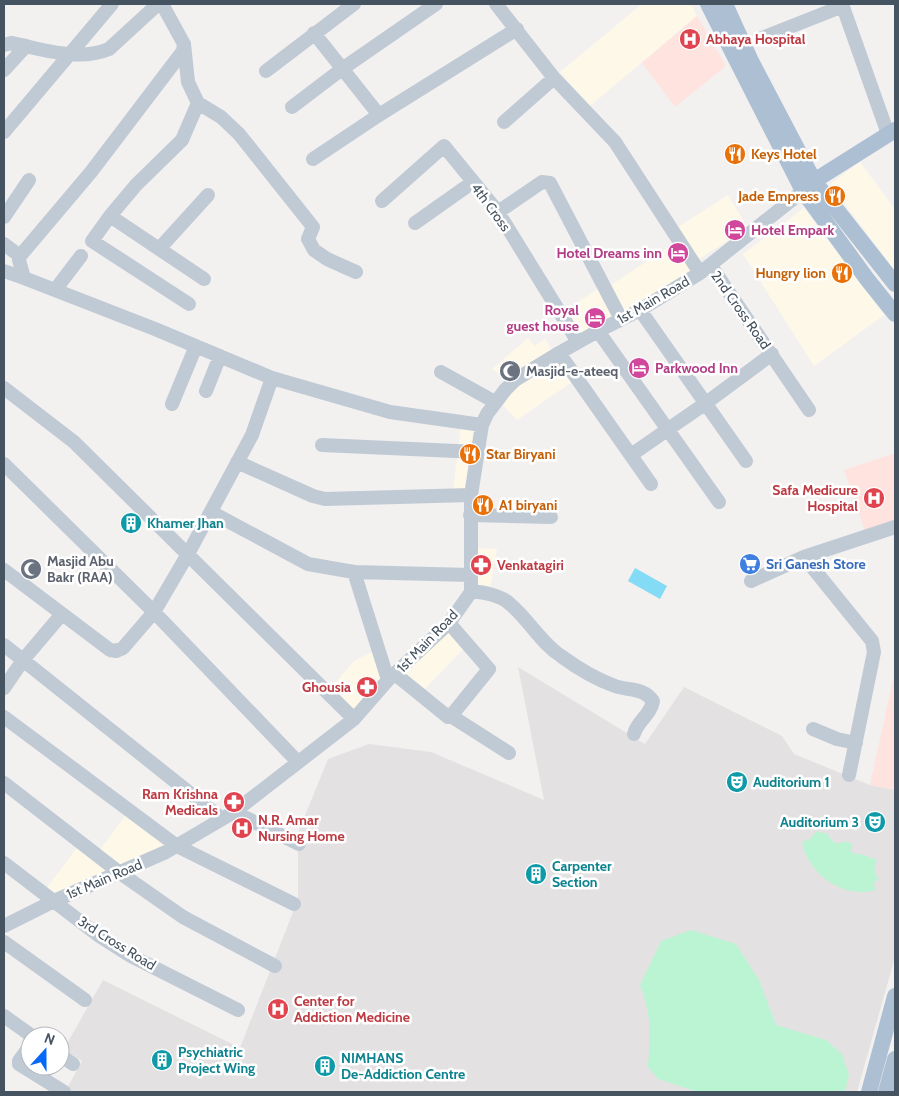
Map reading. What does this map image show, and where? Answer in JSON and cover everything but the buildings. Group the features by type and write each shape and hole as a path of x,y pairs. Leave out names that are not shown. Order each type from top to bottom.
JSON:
{"main road":[{"path":"708,4 809,186 867,280 895,314"},
{"path":"725,4 809,186 894,280"},
{"path":"809,186 892,132"},
{"path":"869,1092 895,996"},
{"path":"886,1092 895,1059"}],"street":[{"path":"4,132 112,4"},
{"path":"4,45 11,43 68,54 95,53 109,49 158,4"},
{"path":"162,4 184,44 188,82 198,104 222,117 239,134 313,227 308,239 314,250 356,272"},
{"path":"266,71 354,4"},
{"path":"292,107 342,69 436,4"},
{"name":"2nd Cross Road","path":"497,4 554,78 615,142 705,270 772,354 809,410"},
{"path":"762,38 842,5 892,132"},
{"path":"313,159 379,115 517,29"},
{"path":"314,33 379,115"},
{"path":"24,278 19,260 20,256 90,172 183,51 184,44"},
{"path":"4,70 26,46"},
{"path":"504,122 554,78"},
{"path":"189,304 92,241 136,185 182,140 198,104"},
{"name":"4th Cross","path":"382,202 444,146 498,212 578,342"},
{"path":"4,217 29,180"},
{"path":"415,223 473,182"},
{"path":"498,212 542,182 550,183 621,319"},
{"name":"1st Main Road","path":"4,926 54,901 177,846 227,815 354,719 392,677 449,623 471,592 471,494 482,425 495,402 515,380 598,330 640,310 705,270 809,186"},
{"path":"159,249 208,195"},
{"path":"110,216 204,279"},
{"path":"4,244 20,256"},
{"path":"55,290 81,256"},
{"path":"4,271 196,346 272,378 390,412 482,425"},
{"path":"640,310 746,461"},
{"path":"598,330 719,502"},
{"path":"172,404 196,346"},
{"path":"559,353 651,484"},
{"path":"631,455 772,354"},
{"path":"206,391 220,356"},
{"path":"441,372 495,402"},
{"path":"4,570 110,650 116,651 123,648 154,612 188,554 252,435 272,378"},
{"path":"4,388 74,442 354,719"},
{"path":"322,445 478,452"},
{"path":"237,462 313,496 325,499 471,494"},
{"path":"4,464 154,612 298,762"},
{"path":"211,512 308,564 354,572 472,575"},
{"path":"470,515 551,517"},
{"path":"751,581 804,557 895,527"},
{"path":"804,557 872,641 874,652 849,775"},
{"path":"354,572 392,677 448,717 451,716 508,753"},
{"path":"471,592 482,591 509,603 538,636 560,656 616,686 635,688 650,697 653,701 652,706 637,726 634,734"},
{"path":"4,688 24,660 62,614"},
{"path":"449,623 489,669 451,716"},
{"path":"4,645 227,815 299,844"},
{"path":"4,717 177,846 294,904"},
{"path":"812,729 837,739 856,743"},
{"path":"4,783 120,872 183,917 275,966"},
{"name":"3rd Cross Road","path":"4,863 98,935 132,956 238,1010"},
{"path":"4,942 85,1000"},
{"path":"4,1016 20,1027"},
{"path":"38,1076 64,1092"}],"shaded area":[{"path":"642,4 691,4 697,16 590,106 560,72"},
{"name":"Abhaya Hospital","path":"697,16 726,66 675,107 642,63"},
{"path":"860,162 895,209 895,267 893,268 830,184"},
{"path":"728,195 748,228 696,261 675,229"},
{"path":"804,208 884,315 814,366 743,254"},
{"path":"676,242 696,270 622,315 608,287"},
{"path":"599,288 616,317 580,338 563,312"},
{"path":"528,338 535,346 545,339 553,352 507,379 492,369"},
{"path":"559,362 572,382 517,420 503,405 519,384"},
{"path":"461,426 475,429 467,490 453,491"},
{"name":"Safa Medicure Hospital","path":"895,453 895,521 865,531 844,470"},
{"path":"476,548 497,549 489,594 474,593"},
{"path":"452,627 468,644 423,691 404,674"},
{"path":"374,651 385,680 354,715 330,689 354,661"},
{"path":"518,667 645,744 684,687 782,736 794,754 870,785 895,790 895,957 857,1092 65,1092 82,1061 70,1053 70,1038 103,980 240,1048 298,899 298,833 328,759 369,744 431,752 544,800"},
{"path":"895,670 895,790 870,785"},
{"path":"126,815 170,847 121,868 99,851"},
{"path":"79,845 114,871 56,895 46,889"}],"green space":[{"path":"817,831 830,835 829,837 835,843 844,841 853,844 850,851 855,854 861,854 877,860 874,869 878,878 874,884 875,890 851,891 829,881 819,873 811,864 802,842 810,839"},
{"path":"691,930 736,944 759,980 776,1025 826,1040 842,1054 849,1075 845,1092 698,1092 658,1079 648,1067 650,1035 647,1006 640,985 661,941"}],"water":[{"path":"635,568 667,586 660,599 628,581"}],"place":[{"name":"Abhaya Hospital","path":"690,39"},
{"name":"Keys Hotel","path":"735,154"},
{"name":"Jade Empress","path":"835,196"},
{"name":"Hotel Empark","path":"735,230"},
{"name":"Hotel Dreams inn","path":"678,253"},
{"name":"Hungry lion","path":"842,273"},
{"name":"Royal guest house","path":"595,318"},
{"name":"Parkwood Inn","path":"639,368"},
{"name":"Masjid-e-ateeq","path":"510,371"},
{"name":"Star Biryani","path":"470,454"},
{"name":"Safa Medicure Hospital","path":"874,498"},
{"name":"A1 biryani","path":"483,505"},
{"name":"Khamer Jhan","path":"131,523"},
{"name":"Sri Ganesh Store","path":"750,564"},
{"name":"Venkatagiri","path":"481,565"},
{"name":"Masjid Abu Bakr (RAA)","path":"31,569"},
{"name":"Ghousia","path":"367,687"},
{"name":"Auditorium 1","path":"737,782"},
{"name":"Ram Krishna Medicals","path":"234,802"},
{"name":"Auditorium 3","path":"875,822"},
{"name":"N.R. Amar Nursing Home","path":"242,828"},
{"name":"Carpenter Section","path":"536,874"},
{"name":"Center for Addiction Medicine","path":"278,1009"},
{"name":"Psychiatric Project Wing","path":"162,1060"},
{"name":"NIMHANS De-Addiction Centre","path":"325,1066"}]}
